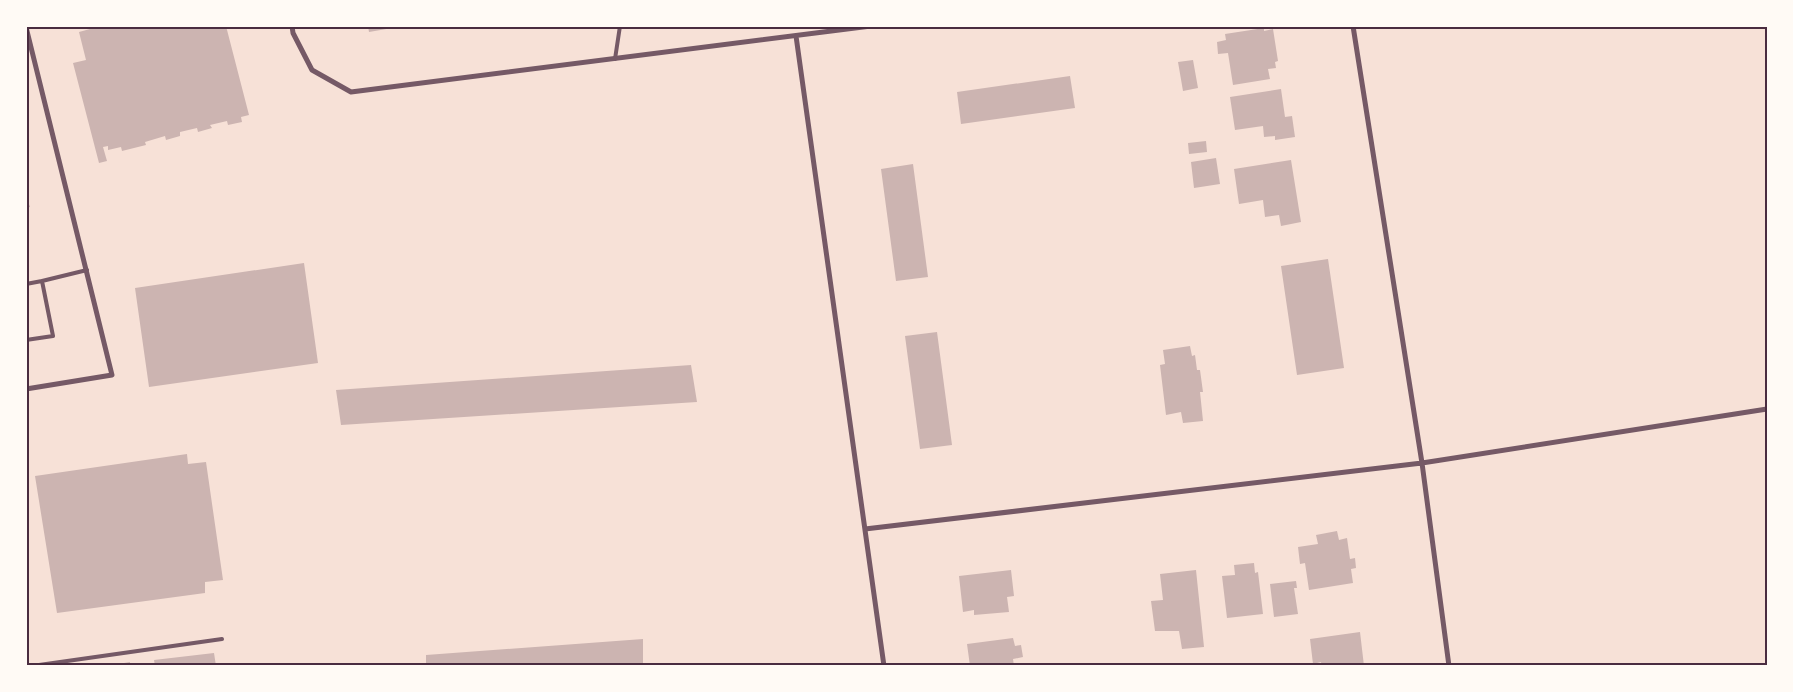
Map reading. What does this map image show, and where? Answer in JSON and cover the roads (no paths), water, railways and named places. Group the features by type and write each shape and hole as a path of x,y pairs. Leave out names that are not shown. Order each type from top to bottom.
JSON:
{"street":[{"path":"292,26 293,33 312,70 351,92 872,26"},
{"path":"1353,26 1422,463 1449,666"},
{"path":"26,27 88,270 112,375 26,389"},
{"path":"796,36 884,666"},
{"path":"865,529 1422,463 1767,409"}],"lane":[{"path":"615,59 620,26"},
{"path":"26,284 88,270"},
{"path":"26,340 52,336 42,281"},
{"path":"32,666 222,639"}]}
